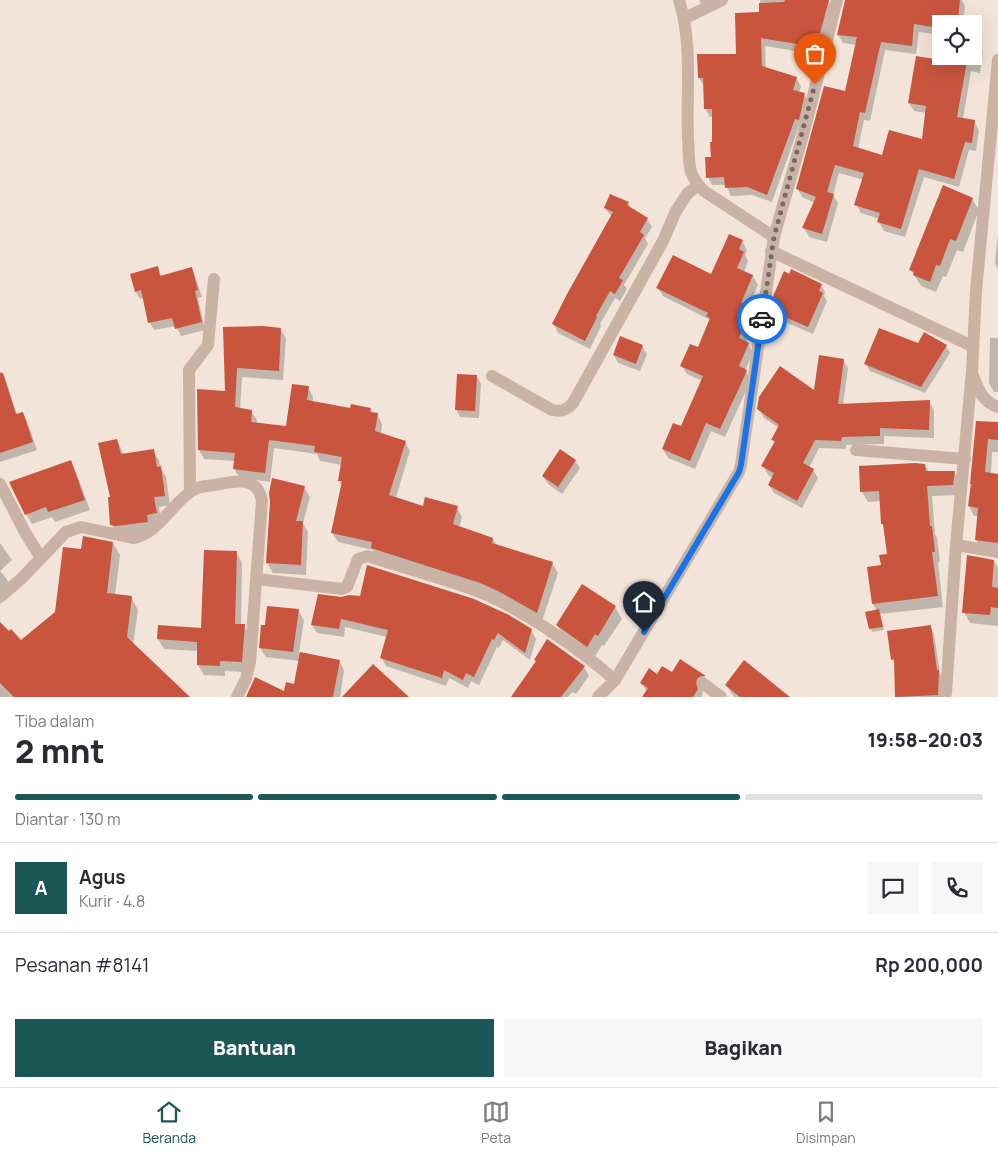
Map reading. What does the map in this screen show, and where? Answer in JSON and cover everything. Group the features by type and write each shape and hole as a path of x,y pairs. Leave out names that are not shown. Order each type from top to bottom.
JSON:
{"street":[{"path":"679,0 685,18 688,50 688,128 691,171 704,191 774,237"},
{"path":"685,18 722,0"},
{"path":"598,697 615,680 739,472 771,251 805,128 837,0"},
{"path":"946,693 956,545 972,371 972,346 994,136 998,60"},
{"path":"492,376 552,410 567,409 578,398 663,241 676,211 687,194 698,184"},
{"path":"771,251 972,346"},
{"path":"190,492 189,370 208,345 214,279"},
{"path":"972,371 979,391 984,398 998,407"},
{"path":"856,450 965,459"},
{"path":"0,597 66,532 73,528 80,527 133,538 138,537 150,530 190,492 200,487 241,481 249,482 258,489 262,501 250,662 246,679 237,697"},
{"path":"0,484 41,558"},
{"path":"956,545 998,552"},
{"path":"257,579 342,590 347,587 358,559 368,556 478,592 522,613 595,663 615,680"},
{"path":"704,684 721,697"}],"building":[{"path":"785,0 829,0 820,33 817,33 815,47 761,38 762,66 797,77 793,90 805,93 799,120 795,119 767,195 747,187 725,188 724,177 706,178 705,157 711,157 712,109 704,109 703,78 698,78 697,54 736,54 735,13 759,12 759,3 784,2"},
{"path":"845,0 960,0 959,15 932,15 932,27 914,24 912,46 881,42 865,113 860,112 853,146 882,155 889,130 922,139 926,106 908,103 916,56 932,59 932,65 966,65 957,117 975,120 972,143 965,142 954,179 919,169 901,229 877,222 880,213 854,205 864,173 835,165 827,192 834,194 822,234 802,228 816,197 796,189 824,86 845,91 857,37 837,35"},
{"path":"943,185 973,198 956,241 950,239 940,266 936,265 930,282 913,275 914,272 909,270"},
{"path":"610,194 629,202 627,205 648,218 640,232 644,235 619,278 623,280 615,294 610,291 585,341 552,324 613,212 604,208"},
{"path":"729,234 743,240 739,249 744,252 737,268 753,275 741,303 753,307 739,338 749,343 739,366 747,370 720,429 706,423 690,461 662,449 673,423 681,426 703,376 680,366 690,344 698,347 710,318 706,316 708,313 656,288 673,255 711,274"},
{"path":"158,266 160,276 192,267 198,290 195,291 202,322 175,329 172,318 148,323 141,290 135,292 130,274"},
{"path":"791,269 822,284 819,291 823,293 808,327 780,315 782,309 772,305 774,294 784,271 789,274"},
{"path":"263,326 281,328 279,371 237,368 235,407 252,410 251,422 286,426 292,384 309,386 307,400 350,408 351,404 371,408 370,412 378,413 375,431 406,441 389,495 423,506 425,497 458,506 453,524 493,538 492,543 553,562 537,613 480,583 371,548 372,542 331,533 342,481 338,481 342,457 314,452 315,446 269,440 265,473 233,469 235,453 198,450 197,389 225,391 223,327"},
{"path":"879,328 918,343 924,332 947,345 921,387 864,364"},
{"path":"620,336 643,345 636,364 613,355"},
{"path":"819,355 844,359 838,404 930,400 929,430 880,428 880,436 842,437 841,441 815,440 803,463 814,469 797,501 768,485 774,473 761,466 775,441 771,440 779,425 757,409 759,397 780,366 814,390"},
{"path":"0,373 3,373 16,414 23,412 33,442 0,453"},
{"path":"457,374 477,375 475,411 455,410"},
{"path":"976,421 998,422 998,440 988,439 985,472 998,474 998,542 996,543 975,540 978,508 968,506"},
{"path":"117,439 121,454 154,449 157,467 161,466 165,496 154,497 157,513 147,515 148,522 110,525 108,497 110,497 98,443"},
{"path":"560,449 576,460 558,487 542,476"},
{"path":"71,460 85,500 48,512 46,507 25,515 9,482"},
{"path":"925,464 926,471 955,471 953,485 927,486 930,526 932,526 935,552 932,552 938,596 872,604 867,567 881,565 879,555 887,554 883,524 881,524 879,491 860,492 859,466"},
{"path":"272,478 305,486 296,521 303,521 301,565 266,563 269,493"},
{"path":"83,536 113,542 107,593 132,596 127,637 190,697 14,697 0,683 0,622 9,631 11,629 21,640 55,612 63,547 81,549"},
{"path":"204,550 237,551 235,624 245,624 242,662 220,661 220,666 197,665 197,642 157,639 158,625 201,628"},
{"path":"967,555 994,560 992,587 998,588 998,608 991,607 990,615 962,613"},
{"path":"367,565 474,599 509,615 532,629 525,653 498,633 494,640 492,639 474,677 466,673 463,680 444,670 442,678 380,658 388,630 341,619 339,629 311,625 318,594 341,597 349,595 360,596"},
{"path":"582,584 616,606 598,636 595,634 587,647 556,625"},
{"path":"267,606 299,609 293,652 259,648 261,625 265,625"},
{"path":"879,609 883,627 869,629 865,612"},
{"path":"931,625 937,670 939,670 938,695 895,697 894,659 891,660 887,631"},
{"path":"547,639 585,666 561,697 511,697 536,661 534,660"},
{"path":"300,652 340,660 333,697 246,697 255,677 284,691 286,682 294,684"},
{"path":"680,659 706,676 701,676 697,679 698,689 693,697 642,697 648,688 640,683 649,668 657,674 662,666 672,672"},
{"path":"744,660 790,697 740,697 725,685"},
{"path":"373,664 409,697 342,697"}],"way so far":[{"path":"762,319 774,237 805,128 815,84"}],"route":[{"path":"644,632 739,472 762,319"}]}
